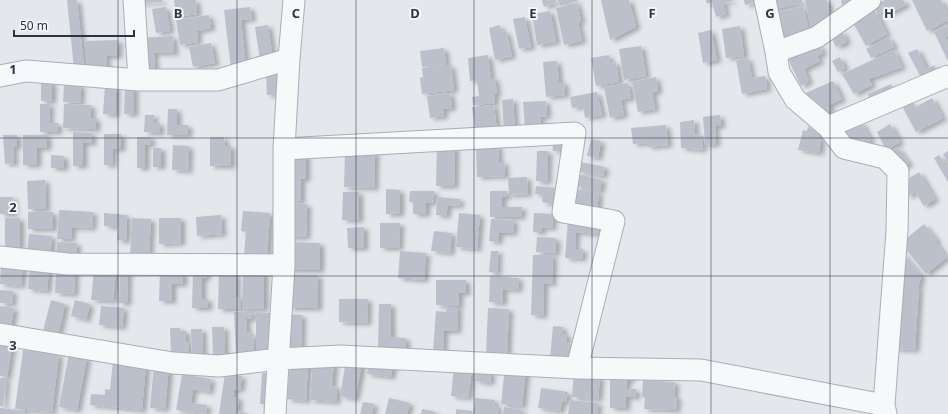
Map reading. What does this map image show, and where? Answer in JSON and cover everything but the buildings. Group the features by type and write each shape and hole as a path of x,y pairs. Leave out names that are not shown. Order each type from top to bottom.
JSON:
{"street":[{"path":"134,0 139,80"},
{"path":"275,414 284,265 284,149 294,0"},
{"path":"0,334 173,363 219,366 278,359 340,356 577,368 701,370 885,410 897,231 898,171 885,158 844,148 828,127 795,99 779,72 765,0"},
{"path":"776,52 817,37 870,0"},
{"path":"0,76 26,71 139,80 218,80 289,59"},
{"path":"828,127 948,76"},
{"path":"284,149 575,133 563,212 614,222 577,368"},
{"path":"0,257 68,264 284,265"}]}
